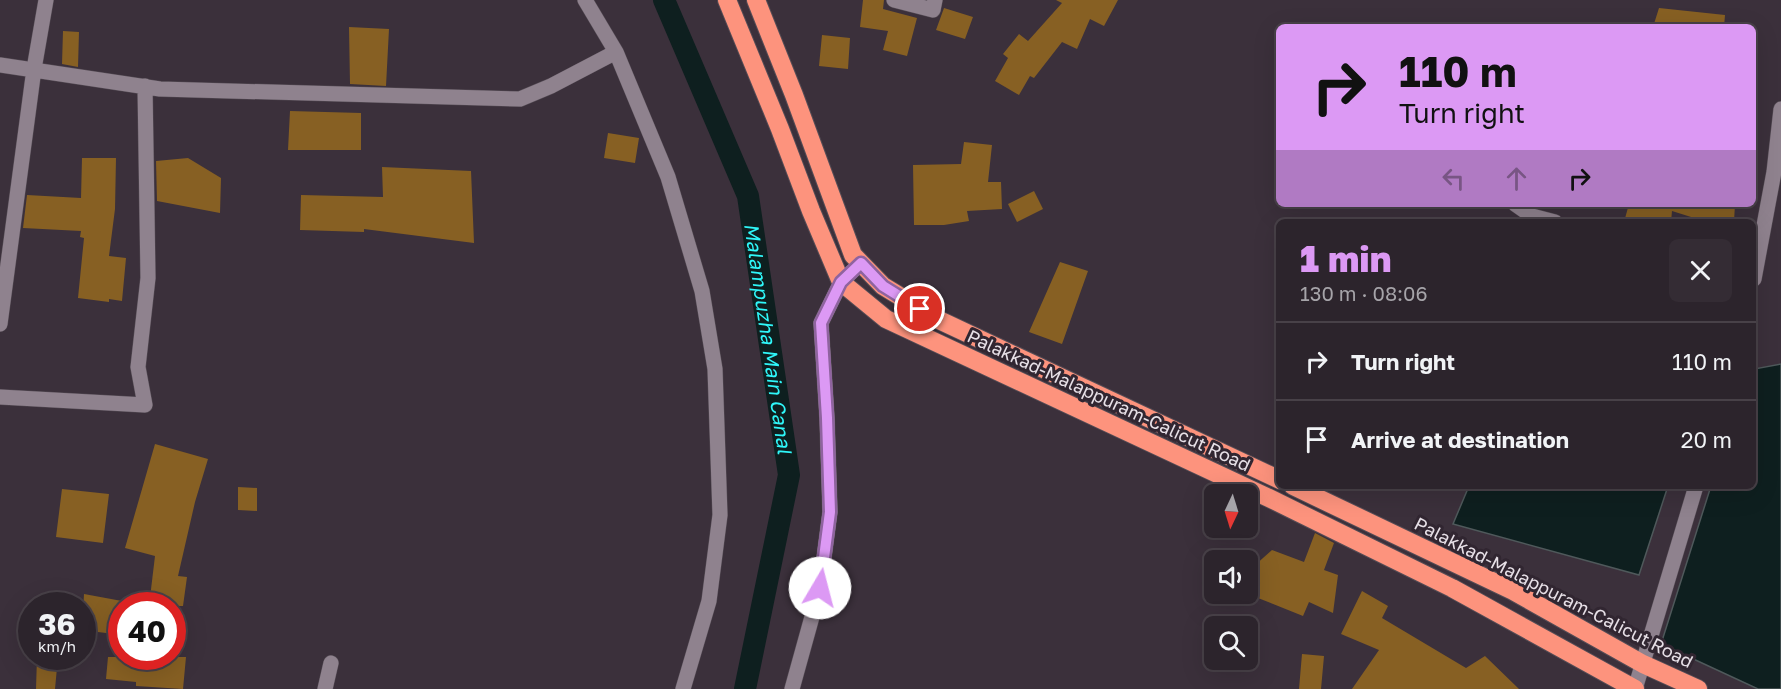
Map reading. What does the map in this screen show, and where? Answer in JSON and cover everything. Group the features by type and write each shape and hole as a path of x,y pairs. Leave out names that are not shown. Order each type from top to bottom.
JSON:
{"highway":[{"name":"Palakkad-Malappuram-Calicut Road","path":"727,0 841,282 886,319 1269,498 1452,588 1635,689"},
{"name":"Palakkad-Malappuram-Calicut Road","path":"756,0 854,255 883,286 939,320 1276,478"},
{"name":"Palakkad-Malappuram-Calicut Road","path":"1299,489 1513,591 1643,664 1698,689"}],"street":[{"path":"0,324 34,69 46,0"},
{"path":"585,0 616,52 668,177 702,291 715,369 720,515 709,601 683,689"},
{"path":"894,0 933,10 936,0"},
{"path":"0,65 160,89 519,99 550,86 616,52"},
{"path":"0,397 145,405 138,367 148,278 145,86"},
{"path":"1756,266 1774,172 1781,109"},
{"path":"1519,207 1532,216 1544,219"},
{"path":"792,689 820,588 830,512 821,323 841,282 861,263"},
{"path":"1635,689 1695,489"},
{"path":"325,689 331,663"}],"shaded area":[{"path":"1781,364 1781,689 1758,689 1661,644 1710,489 1756,489 1756,369"},
{"path":"1468,489 1667,489 1639,575 1453,524"}],"building":[{"path":"863,0 884,0 883,9 917,18 907,56 883,50 888,31 860,27"},
{"path":"1056,0 1118,0 1104,26 1090,19 1077,49 1062,42 1034,78 1030,76 1019,95 995,81 1008,58 1003,54 1019,34 1028,41 1062,3"},
{"path":"944,8 973,17 965,39 936,30"},
{"path":"1659,8 1725,15 1724,24 1654,24"},
{"path":"349,27 389,29 386,86 350,84"},
{"path":"63,31 79,32 78,67 62,64"},
{"path":"822,35 850,38 848,69 819,66"},
{"path":"290,111 361,113 361,150 288,150"},
{"path":"608,133 639,138 635,163 604,158"},
{"path":"964,142 992,145 988,182 1001,182 1002,209 967,211 969,221 944,225 914,225 913,165 961,164"},
{"path":"82,158 116,158 115,209 109,256 126,258 122,301 109,299 109,302 78,298 84,238 80,237 81,231 23,228 27,195 81,198"},
{"path":"188,158 221,178 220,213 157,201 156,161"},
{"path":"382,167 471,171 474,243 364,229 364,232 300,230 301,195 383,197"},
{"path":"1034,191 1043,209 1017,222 1008,204"},
{"path":"1628,207 1735,207 1734,219 1697,219 1672,211 1671,219 1625,219"},
{"path":"1060,262 1088,271 1062,344 1029,332"},
{"path":"155,444 208,459 195,502 178,576 187,577 185,592 151,592 155,556 125,548"},
{"path":"238,487 257,488 257,511 238,510"},
{"path":"62,489 109,494 103,543 56,537"},
{"path":"1315,533 1334,543 1324,570 1338,575 1333,613 1309,602 1303,616 1258,598 1258,562 1272,550 1304,562"},
{"path":"1362,591 1388,606 1382,618 1466,668 1485,656 1519,689 1352,689 1379,650 1341,634"},
{"path":"96,596 108,598 108,633 96,632"},
{"path":"1302,654 1324,656 1321,689 1299,689"},
{"path":"108,657 108,670 185,670 183,689 136,686 136,682 106,679"},
{"path":"37,670 57,670 55,689 36,689"}],"waterway":[{"name":"Malampuzha Main Canal","path":"664,0 748,196 789,475 745,689"}],"route":[{"path":"820,588 830,512 821,323 841,282 861,263 883,286 920,309"}]}
